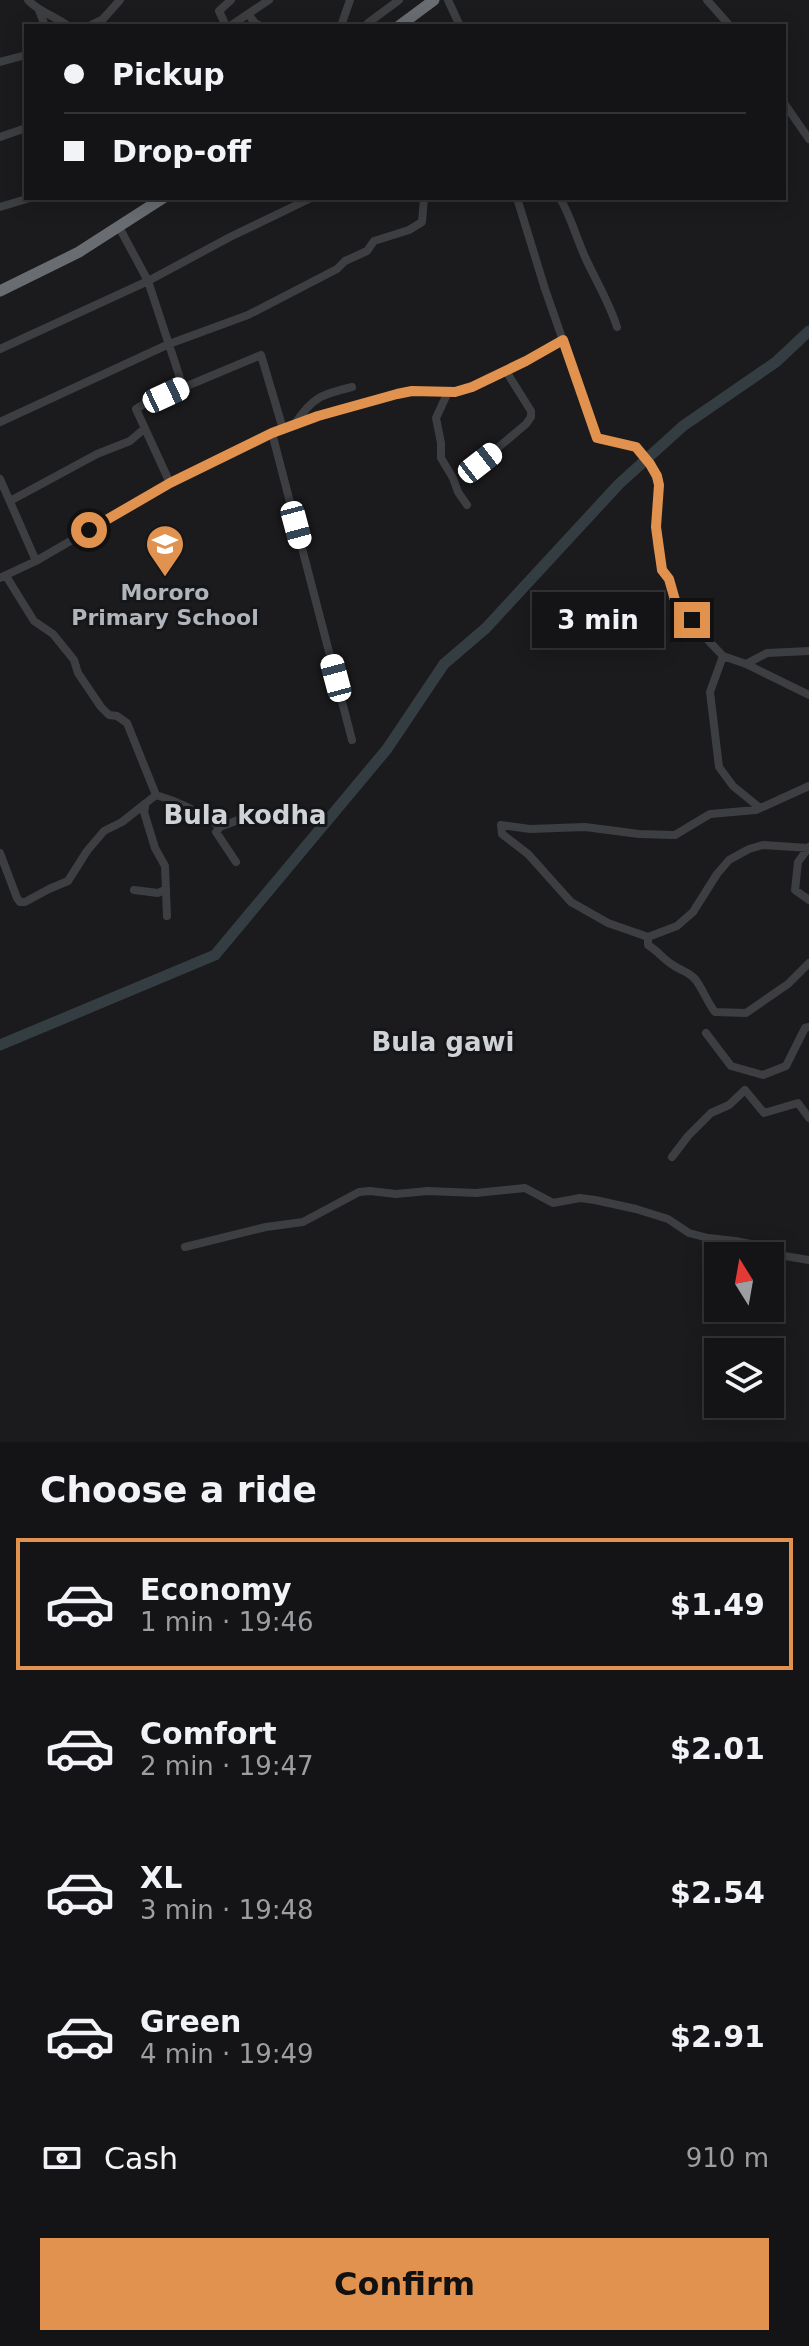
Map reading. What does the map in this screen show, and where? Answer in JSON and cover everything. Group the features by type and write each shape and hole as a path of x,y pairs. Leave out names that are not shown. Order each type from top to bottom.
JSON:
{"highway":[{"path":"402,24 434,0"},
{"path":"0,291 79,252 160,200"}],"street":[{"path":"28,0 39,10 65,24"},
{"path":"93,24 103,19 120,0"},
{"path":"227,24 219,11 231,0"},
{"path":"231,24 269,0"},
{"path":"342,24 350,0"},
{"path":"368,23 399,0"},
{"path":"448,0 459,24"},
{"path":"707,0 728,24"},
{"path":"39,10 44,24"},
{"path":"248,14 257,24"},
{"path":"0,62 24,56"},
{"path":"786,106 809,139"},
{"path":"0,137 24,129"},
{"path":"0,207 24,200"},
{"path":"0,349 148,281 307,200"},
{"path":"0,422 169,344 248,315 337,269 345,261 367,251 374,241 409,230 422,222 424,200"},
{"path":"518,200 597,438 636,447 657,476 656,527 662,570 669,579 675,600 686,617 723,656 809,695"},
{"path":"561,200 617,327"},
{"path":"119,227 148,281 183,387"},
{"path":"156,795 127,723 109,715 101,707 78,673 74,660 53,634 34,621 3,577 170,483 272,433 397,394 412,391 448,392 472,387 563,340"},
{"path":"170,483 136,409 261,355 283,429"},
{"path":"480,463 531,417 531,411 506,371"},
{"path":"295,424 313,400 352,387"},
{"path":"448,392 436,418 441,458 467,505"},
{"path":"10,501 97,454 130,441 144,429"},
{"path":"272,433 352,740"},
{"path":"0,479 36,561"},
{"path":"746,664 767,653 809,651"},
{"path":"723,656 710,692 719,767 733,786 760,808"},
{"path":"809,786 760,808 710,814 675,835 585,827 530,829 501,825 502,834 528,854 571,902 608,923 648,937 677,926 693,912 729,860 763,845 809,848"},
{"path":"0,853 17,898 25,902 68,881 104,831 122,822 156,795"},
{"path":"156,795 183,803 220,827"},
{"path":"146,803 145,820 165,866 167,916"},
{"path":"236,862 216,832 220,827 259,812"},
{"path":"809,848 798,862 795,890 809,900"},
{"path":"134,890 158,893 166,889"},
{"path":"648,937 648,945 697,981 715,1012 746,1013 788,984 809,963"},
{"path":"706,1033 731,1066 763,1075 786,1066 805,1028 809,1027"},
{"path":"672,1157 711,1113 729,1105 745,1090 764,1113 798,1103 809,1118"},
{"path":"185,1247 266,1227 303,1222 359,1192 476,1193 525,1188 553,1203 580,1198 608,1203 668,1219 689,1233 751,1244 767,1253 809,1260"}],"waterway":[{"path":"0,1045 215,955 387,749 444,664 486,628 619,484 683,426 776,362 809,331"}],"place":[{"name":"Mororo Primary School","path":"165,578"}],"district":[{"name":"Bula kodha","path":"245,815"},
{"name":"Bula gawi","path":"443,1042"}],"route":[{"path":"89,530 170,483 272,433 318,416 397,394 412,391 455,392 472,387 563,340 597,438 636,447 657,476 657,546 662,570 669,579 675,600 686,617 692,620"}]}
